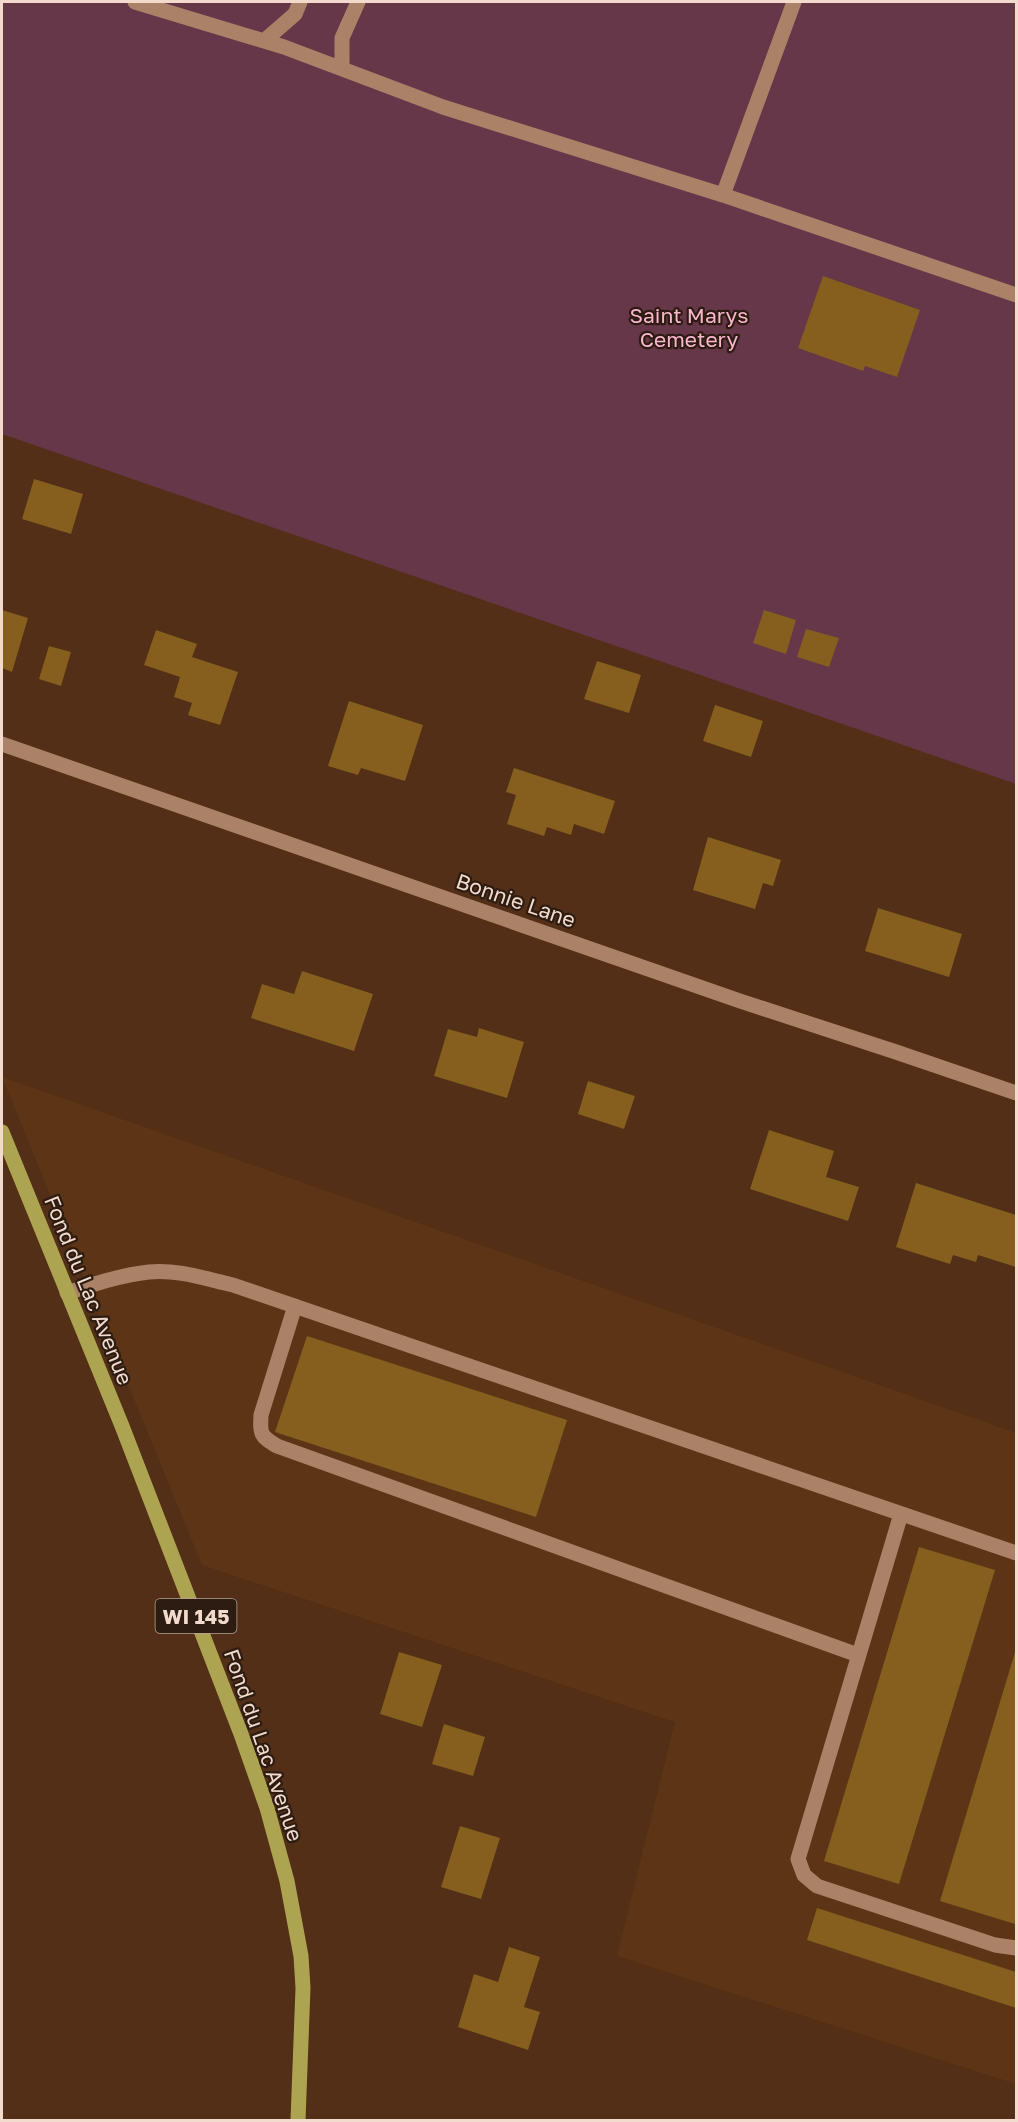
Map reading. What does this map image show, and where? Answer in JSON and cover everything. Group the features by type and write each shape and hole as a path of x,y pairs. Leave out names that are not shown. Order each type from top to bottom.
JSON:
{"main road":[{"name":"Fond du Lac Avenue","path":"2,1132 122,1426 241,1734 267,1808 287,1881 300,1956 303,1988 298,2121"}],"street":[{"path":"135,2 264,40 443,108 723,195 1017,295"},
{"path":"264,40 295,14 300,2"},
{"path":"342,69 342,38 358,2"},
{"path":"723,195 794,2"},
{"name":"Bonnie Lane","path":"2,744 740,1001 1017,1093"},
{"path":"67,1293 110,1279 151,1271 186,1274 233,1285 1017,1553"},
{"path":"295,1306 261,1415 260,1432 277,1446 858,1655"},
{"path":"901,1514 798,1859 804,1875 817,1886 995,1945 1017,1948"}],"shaded area":[{"path":"2,1077 1016,1433 1016,2084 617,1956 675,1722 202,1565"}],"green space":[{"name":"Saint Marys Cemetery","path":"2,2 1016,2 1016,784 2,434"}],"building":[{"path":"823,276 920,310 897,377 865,366 863,371 798,348"},
{"path":"34,479 83,494 71,534 22,519"},
{"path":"2,610 28,618 12,672 2,668"},
{"path":"764,610 796,620 786,654 753,643"},
{"path":"806,629 839,638 829,667 797,657"},
{"path":"156,630 197,644 192,657 238,672 220,725 188,715 192,703 174,697 180,677 144,665"},
{"path":"49,646 71,652 61,686 39,679"},
{"path":"597,661 641,675 629,713 584,699"},
{"path":"349,701 423,725 405,781 361,768 358,775 328,766"},
{"path":"715,705 763,721 751,757 703,741"},
{"path":"514,768 615,801 604,834 574,824 571,835 547,827 544,836 507,824 516,795 506,792"},
{"path":"708,837 781,860 773,886 763,883 755,909 693,890"},
{"path":"878,908 962,934 949,977 865,951"},
{"path":"302,971 373,994 354,1051 251,1018 262,984 294,994"},
{"path":"479,1028 524,1042 507,1098 434,1076 448,1029 477,1037"},
{"path":"588,1081 635,1096 624,1129 578,1114"},
{"path":"769,1130 834,1151 826,1177 859,1187 848,1221 750,1189"},
{"path":"916,1183 1016,1215 1016,1267 978,1255 976,1262 953,1255 950,1264 896,1247"},
{"path":"307,1336 567,1420 536,1517 275,1432"},
{"path":"919,1547 995,1570 899,1884 824,1861"},
{"path":"1016,1649 1016,1917 1015,1924 940,1901"},
{"path":"399,1652 442,1665 422,1727 380,1714"},
{"path":"444,1724 485,1737 473,1776 432,1764"},
{"path":"460,1826 500,1838 481,1899 441,1887"},
{"path":"817,1908 1016,1972 1016,2008 807,1940"},
{"path":"509,1947 540,1957 524,2007 540,2012 528,2050 458,2027 474,1974 498,1982"}]}
